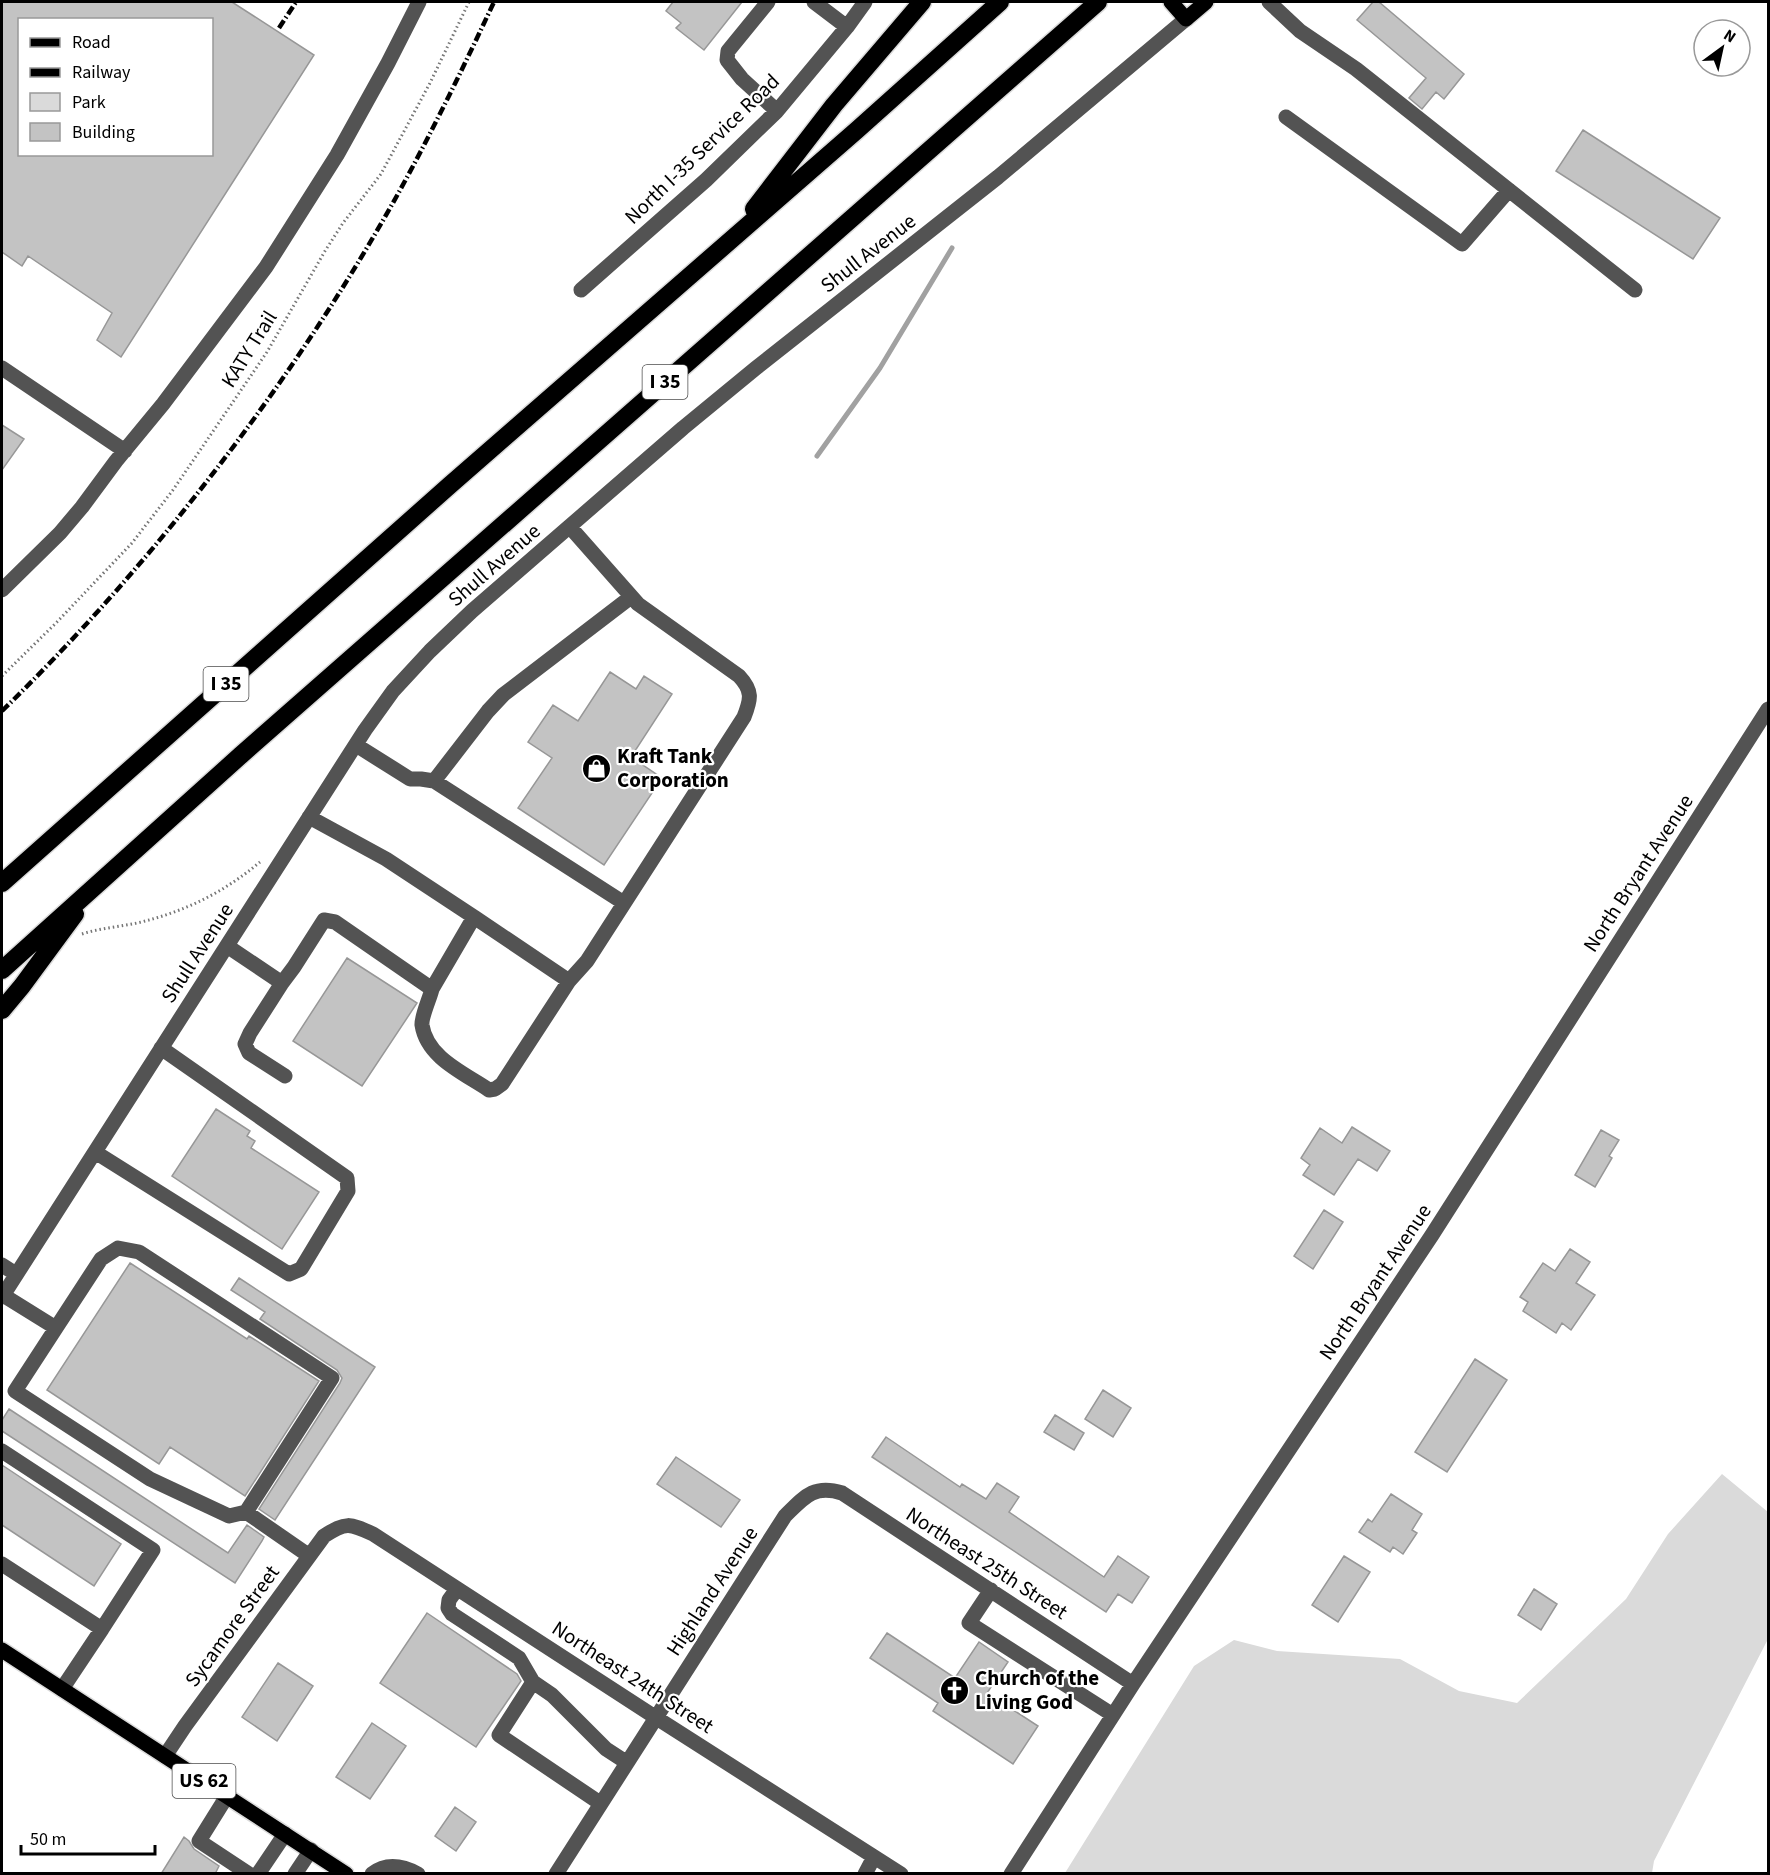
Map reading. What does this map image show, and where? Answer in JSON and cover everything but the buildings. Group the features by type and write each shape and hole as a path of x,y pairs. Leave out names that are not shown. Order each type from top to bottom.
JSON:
{"highway":[{"path":"729,242 834,105 922,2"},
{"name":"I 35","path":"2,883 1000,2"},
{"name":"I 35","path":"2,970 98,882 1093,5"},
{"path":"2,1010 98,882"}],"main road":[{"path":"1171,2 1186,19 1206,2"},
{"name":"US 62","path":"2,1650 346,1874"}],"street":[{"path":"2,590 60,533 163,404 266,267 337,155 419,2"},
{"path":"768,2 728,51 727,60 742,78 777,111"},
{"path":"814,2 847,27"},
{"name":"North I-35 Service Road","path":"581,290 706,180 777,111 865,2"},
{"path":"1269,2 1300,31 1356,69 1635,290"},
{"name":"Shull Avenue","path":"2,1296 356,745 393,691 430,651 472,611 747,375 988,184 1186,19"},
{"path":"1286,117 1462,244 1509,190"},
{"path":"2,368 125,451"},
{"path":"474,917 432,989 422,1024 430,1047 439,1056 489,1090 502,1084 569,981 587,961 744,717 750,701 748,686 739,676 638,604 570,527"},
{"path":"434,782 488,711 503,695 631,597"},
{"name":"North Bryant Avenue","path":"1011,1874 1132,1684 1432,1235 1768,709"},
{"path":"356,745 410,779 434,782 624,903"},
{"path":"309,817 386,859 569,981"},
{"path":"285,1076 249,1053 245,1044 324,920 335,922 432,989"},
{"path":"227,946 282,983"},
{"path":"95,1152 289,1274 301,1269 348,1191 347,1178 161,1048"},
{"path":"118,1248 139,1252 332,1378 246,1512 229,1516 150,1479 15,1391 57,1328 101,1259 118,1248"},
{"path":"2,1264 16,1274"},
{"path":"2,1296 57,1328"},
{"path":"2,1450 153,1550 62,1689"},
{"name":"Northeast 25th Street","path":"815,1490 829,1489 842,1493 1132,1684"},
{"name":"Highland Avenue","path":"556,1874 785,1516 801,1499 815,1490"},
{"path":"246,1512 308,1555"},
{"name":"Northeast 24th Street","path":"339,1526 353,1525 373,1534 901,1874"},
{"name":"Sycamore Street","path":"165,1756 308,1555 324,1536 339,1526"},
{"path":"4,1569 102,1629"},
{"path":"457,1589 449,1600 448,1608 453,1614 519,1658 533,1682 552,1695 606,1749 626,1762"},
{"path":"991,1590 969,1623 1113,1715"},
{"path":"533,1682 499,1735 600,1803"},
{"path":"227,1796 199,1841 249,1874"},
{"path":"258,1874 285,1834"},
{"path":"295,1874 311,1850"},
{"path":"865,1874 874,1857"},
{"path":"372,1874 378,1869 394,1866 406,1867 418,1874"}],"path":[{"name":"KATY Trail","path":"2,676 132,543 173,490 267,352 343,223 381,174 430,83 469,2"},
{"path":"52,944 86,932 167,915 194,904 218,893 265,857"}],"green space":[{"path":"1722,1474 1768,1512 1768,1639 1654,1861 1652,1873 1065,1873 1194,1666 1234,1640 1277,1651 1400,1659 1459,1691 1517,1703 1626,1599 1668,1534"}],"waterway":[{"path":"817,456 880,368 952,248"}],"railway":[{"path":"279,28 296,2"},
{"path":"2,711 114,594 219,466 268,399 359,262 399,192 494,2"}],"place":[{"name":"Kraft Tank Corporation","path":"596,768"},
{"name":"Church of the Living God","path":"954,1690"}]}
